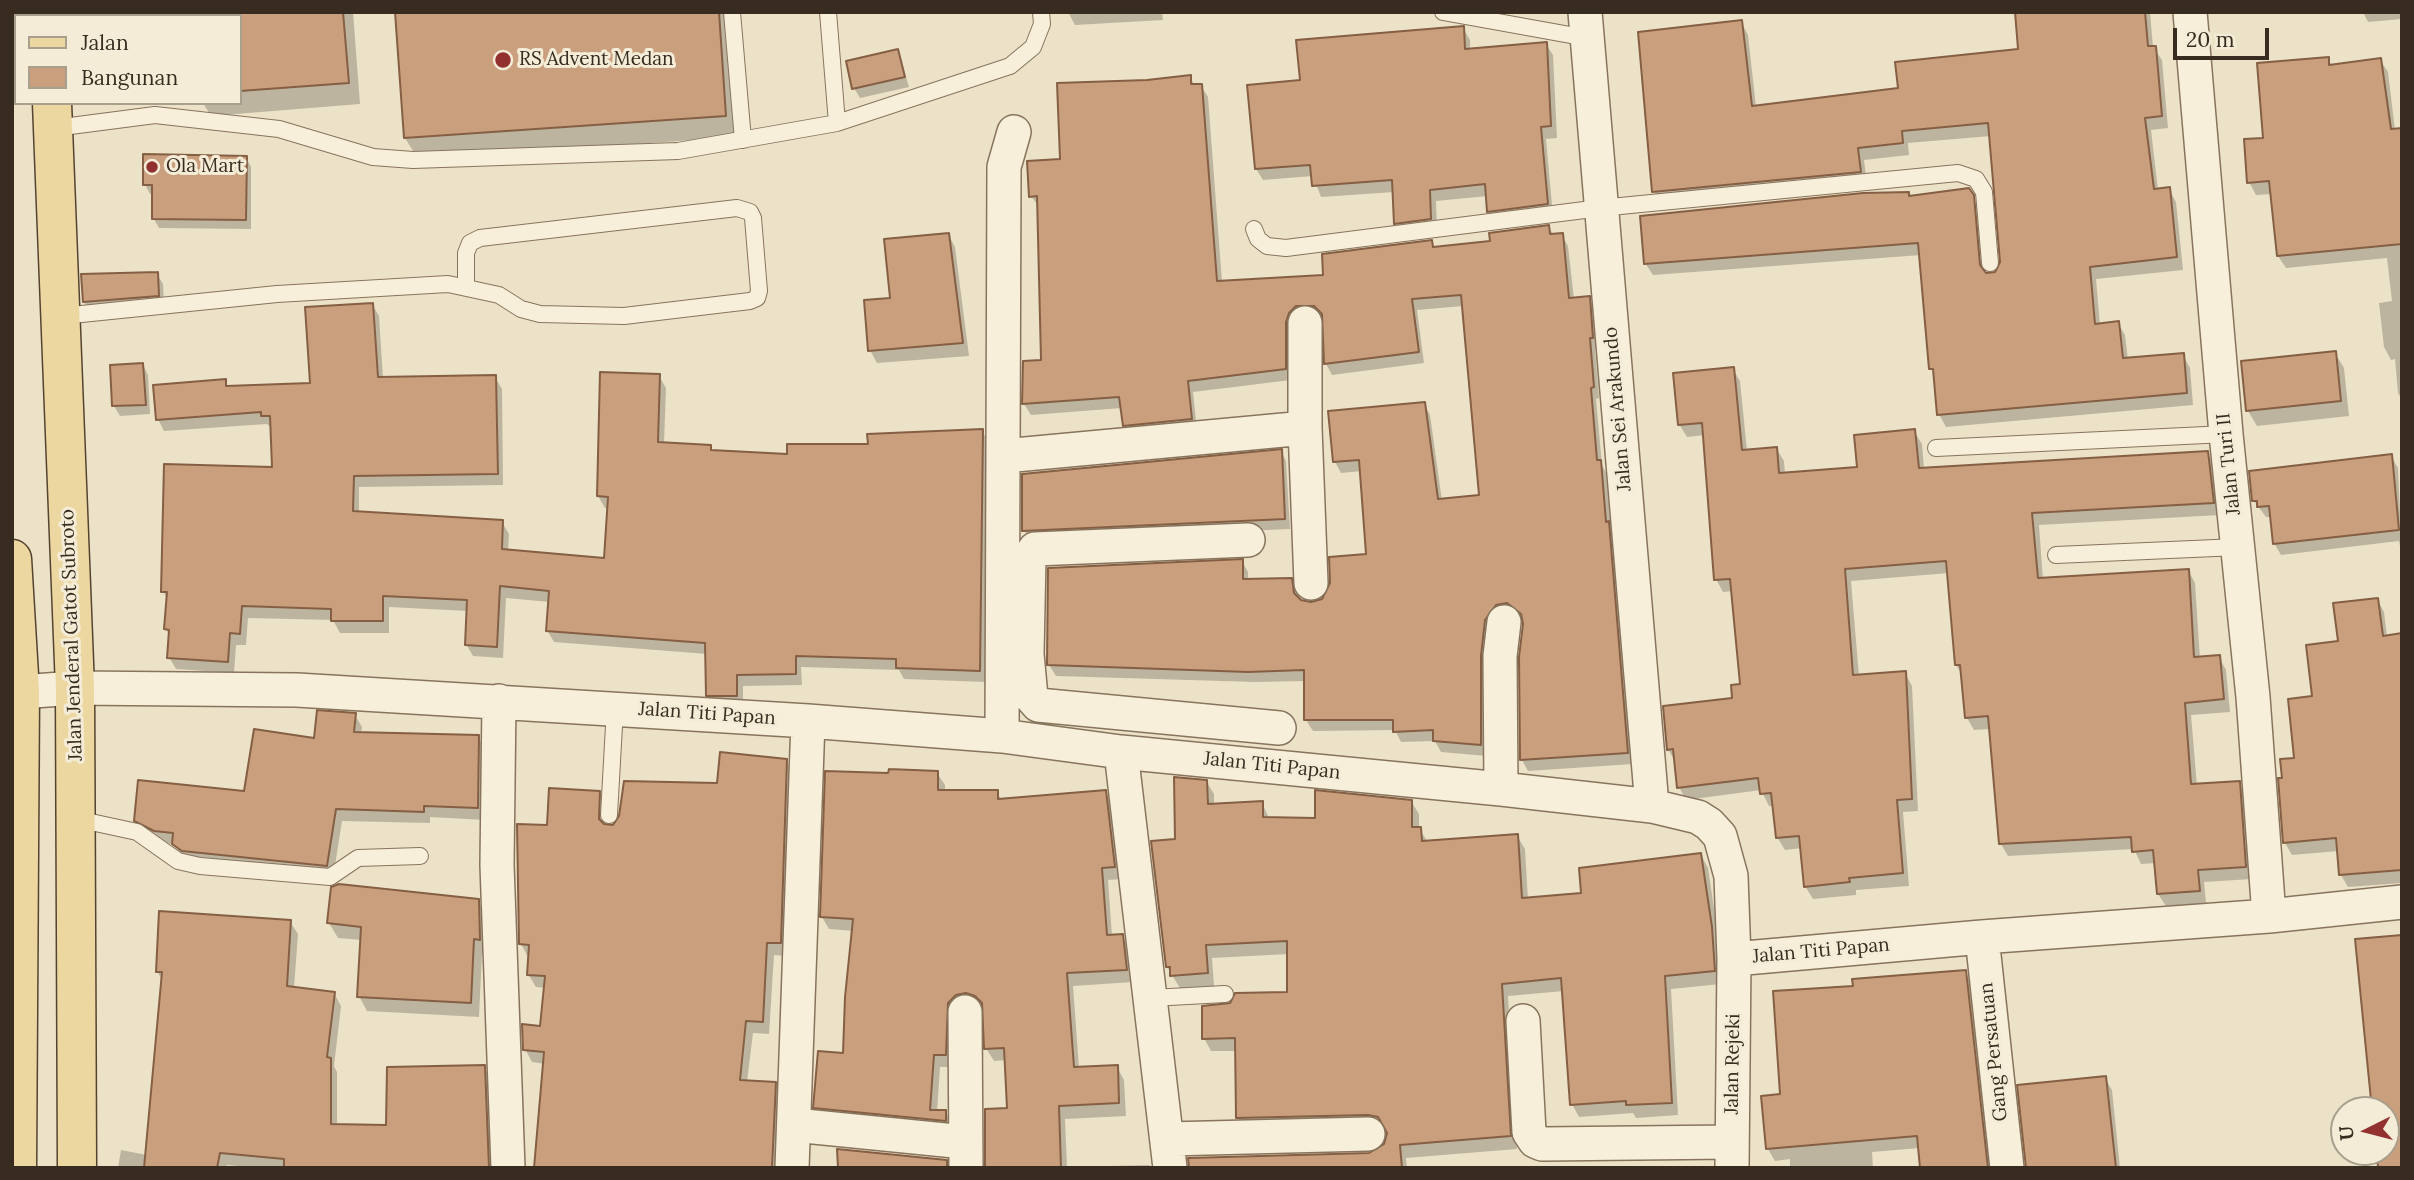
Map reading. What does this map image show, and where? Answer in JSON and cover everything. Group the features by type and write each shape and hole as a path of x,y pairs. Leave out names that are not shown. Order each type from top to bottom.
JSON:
{"main road":[{"name":"Jalan Jenderal Gatot Subroto","path":"53,116 75,688 77,1168"},
{"path":"12,559 16,692 15,1144"}],"street":[{"name":"Jalan Turi II","path":"2190,12 2269,916"},
{"name":"Jalan Sei Arakundo","path":"1586,25 1652,807"},
{"path":"1002,736 1004,167 1014,132"},
{"path":"1305,323 1305,428 1311,583"},
{"path":"1004,456 1305,428"},
{"path":"1248,540 1039,548 1030,555 1027,654 1033,702 1140,716 1279,728"},
{"path":"1501,789 1500,656 1504,622"},
{"name":"Jalan Titi Papan","path":"16,692 75,688 297,690 808,721 1002,736 1652,807 1698,817 1720,836 1731,876 1734,959 2269,916 2402,902"},
{"path":"499,701 497,864 508,1168"},
{"path":"1140,716 1130,752 1169,1153 1368,1134"},
{"path":"792,1168 808,721"},
{"name":"Gang Persatuan","path":"1982,937 2007,1168"},
{"name":"Jalan Rejeki","path":"1732,1155 1734,959"},
{"path":"794,1125 965,1155 965,1012"},
{"path":"1523,1021 1529,1132 1535,1141 1542,1144 1732,1155"}],"lane":[{"path":"732,12 743,140"},
{"path":"828,12 837,123"},
{"path":"53,116 154,109 279,129 373,157 413,160 646,154 837,123 1010,66 1033,47 1042,24 1041,12"},
{"path":"1443,12 1586,25"},
{"path":"1254,229 1258,239 1267,246 1286,247 1600,208 1958,173 1976,179 1984,192 1990,263"},
{"path":"62,316 277,293 411,285 466,287 499,295 521,309 540,314 624,316 750,301 757,298 759,290 753,218 750,212 737,208 480,238 470,243 466,253 466,287"},
{"path":"1936,448 2226,434"},
{"path":"2056,555 2238,547"},
{"path":"609,815 615,708"},
{"path":"76,819 137,832 178,861 200,866 330,877 358,858 420,856"},
{"path":"1152,998 1225,994"}],"building":[{"path":"343,12 349,83 242,91 240,14"},
{"path":"395,12 719,12 726,116 404,138"},
{"path":"2015,12 2145,12 2148,46 2156,46 2162,116 2145,118 2154,189 2170,187 2177,257 2090,267 2095,324 2119,321 2123,358 2184,353 2187,393 1937,415 1933,369 1929,369 1918,243 1644,264 1640,216 1863,193 1909,192 1909,196 1969,188 1974,195 1980,265 1986,273 1995,272 2000,262 1988,123 1902,131 1903,143 1858,148 1861,172 1652,192 1638,32 1742,20 1752,106 1898,88 1895,62 2018,49"},
{"path":"1464,26 1465,49 1547,42 1551,126 1541,127 1548,204 1487,212 1485,184 1430,190 1431,219 1394,224 1392,180 1312,186 1310,165 1255,169 1247,85 1300,80 1296,40"},
{"path":"898,49 905,77 852,89 846,61"},
{"path":"2329,57 2329,65 2381,58 2391,129 2402,128 2402,244 2277,256 2269,181 2247,183 2244,139 2263,138 2257,63"},
{"path":"1191,75 1191,84 1202,84 1217,281 1323,275 1322,254 1432,240 1433,247 1490,241 1489,233 1549,225 1550,234 1563,233 1569,298 1590,296 1594,387 1591,388 1597,460 1601,460 1606,522 1609,521 1628,753 1520,760 1519,657 1523,624 1521,614 1507,603 1496,605 1485,620 1481,656 1481,745 1433,741 1433,730 1393,732 1393,720 1304,720 1304,670 1248,672 1047,665 1048,568 1243,559 1243,579 1292,578 1294,593 1301,600 1311,602 1322,599 1330,583 1329,557 1366,554 1359,460 1333,462 1328,411 1425,402 1438,499 1479,495 1461,295 1412,299 1419,352 1324,364 1322,314 1314,306 1296,306 1289,313 1286,322 1286,369 1188,381 1192,419 1123,426 1119,397 1022,404 1023,361 1041,360 1037,196 1029,197 1027,161 1060,159 1057,83 1147,80"},
{"path":"143,154 247,156 246,220 152,219 152,185 143,185"},
{"path":"949,233 963,343 868,351 864,300 890,298 884,239"},
{"path":"158,272 159,296 83,302 81,274"},
{"path":"373,303 378,377 496,375 498,474 354,476 353,511 503,520 502,549 604,558 608,497 597,496 600,372 660,374 658,442 711,445 711,450 787,454 787,444 868,444 867,434 983,429 980,671 896,668 896,659 796,656 796,674 737,675 737,696 706,696 705,643 546,631 549,591 500,586 497,647 465,645 467,600 383,596 383,621 331,621 331,609 242,606 240,634 230,633 228,662 167,658 169,630 164,629 167,592 161,592 164,464 272,467 270,416 261,416 261,412 156,420 153,385 226,379 226,386 310,383 305,307"},
{"path":"2336,351 2341,401 2246,411 2241,361"},
{"path":"143,363 146,405 112,406 110,365"},
{"path":"1734,367 1742,450 1777,447 1779,473 1857,467 1854,435 1915,429 1919,468 2208,451 2214,503 2032,513 2038,578 2189,569 2194,657 2220,655 2224,699 2185,703 2191,784 2240,781 2246,867 2198,870 2200,891 2157,894 2153,850 2132,852 2131,837 1999,844 1988,716 1965,718 1960,665 1955,665 1946,561 1845,569 1853,675 1906,671 1912,799 1897,800 1903,873 1849,878 1850,882 1804,887 1799,836 1776,838 1771,793 1760,794 1758,778 1677,788 1673,749 1667,750 1663,706 1732,698 1731,685 1740,684 1730,579 1714,580 1702,423 1678,425 1673,373"},
{"path":"1282,449 1285,519 1022,531 1022,474"},
{"path":"2392,454 2399,530 2273,544 2269,506 2257,507 2257,501 2252,501 2249,471"},
{"path":"2378,598 2383,636 2402,633 2402,870 2339,875 2336,838 2283,843 2278,778 2282,778 2280,759 2294,758 2288,699 2312,696 2306,645 2338,641 2333,603"},
{"path":"317,710 356,713 354,732 479,735 478,808 424,806 424,812 336,809 327,866 182,851 172,844 173,833 154,831 134,821 138,780 244,791 254,729 314,738"},
{"path":"720,752 787,759 781,943 767,943 763,1022 746,1021 740,1080 776,1082 772,1168 534,1168 544,1052 523,1050 522,1024 540,1026 545,976 527,975 529,945 519,944 517,824 547,825 549,788 600,791 599,819 604,824 613,825 619,816 624,781 717,783"},
{"path":"889,769 938,771 938,790 998,790 998,799 1106,790 1115,867 1102,868 1107,935 1123,934 1127,970 1067,973 1074,1067 1118,1065 1119,1103 1059,1106 1061,1168 985,1168 985,1109 1007,1108 1004,1048 984,1049 982,1003 975,996 966,993 956,995 948,1003 946,1055 934,1055 930,1110 946,1110 946,1121 813,1108 818,1051 843,1053 845,997 853,919 820,917 825,771 888,773"},
{"path":"1174,777 1207,780 1208,804 1263,801 1263,817 1315,818 1315,790 1412,800 1412,827 1421,827 1422,841 1518,834 1522,898 1581,893 1579,868 1701,853 1712,927 1715,971 1665,976 1672,1103 1626,1105 1626,1101 1570,1105 1561,978 1502,984 1511,1136 1400,1145 1402,1168 1189,1168 1188,1158 1369,1153 1384,1144 1387,1133 1378,1117 1368,1115 1236,1118 1235,1038 1202,1039 1202,1006 1230,1003 1235,993 1287,992 1287,941 1206,945 1208,973 1170,976 1170,967 1166,967 1151,841 1175,839"},
{"path":"339,884 479,899 480,940 474,939 471,1003 357,997 361,927 327,923 331,887"},
{"path":"159,911 291,920 287,986 335,992 327,1057 331,1058 331,1124 386,1125 387,1067 485,1065 489,1168 284,1168 284,1159 220,1153 217,1168 144,1168 162,972 156,972"},
{"path":"2402,935 2402,1168 2378,1168 2400,1166 2400,1096 2371,1096 2355,939"},
{"path":"1966,970 1988,1168 1920,1168 1917,1136 1766,1149 1761,1096 1780,1094 1773,991 1853,986 1852,979"},
{"path":"2106,1076 2116,1168 2026,1168 2017,1085"},
{"path":"837,1149 947,1160 947,1168 838,1168"}],"place":[{"name":"RS Advent Medan","path":"503,60"},
{"name":"Ola Mart","path":"152,167"}]}
